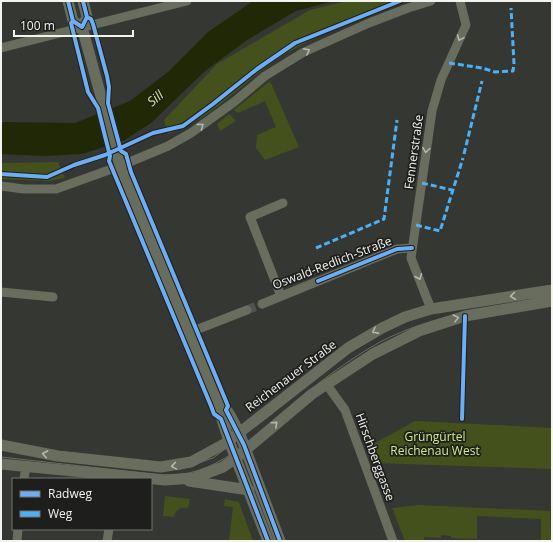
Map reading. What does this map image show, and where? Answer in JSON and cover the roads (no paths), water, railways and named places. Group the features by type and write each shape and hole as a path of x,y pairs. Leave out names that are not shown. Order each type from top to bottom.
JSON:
{"street":[{"path":"68,1 73,21 82,27 120,166 213,392 228,441 248,490 280,541"},
{"path":"82,27 87,17 83,1"},
{"path":"1,48 187,1"},
{"path":"1,186 24,189 56,189 120,166 168,146 197,128 265,76 304,52 369,23 431,1"},
{"name":"Fennerstraße","path":"431,309 411,258 432,111 441,80 466,25 460,1"},
{"path":"281,296 250,217 283,203"},
{"name":"Oswald-Redlich-Straße","path":"262,304 397,249 412,248"},
{"name":"Reichenauer Straße","path":"1,445 58,456 161,467 191,462 210,453 228,441 362,338 400,319 431,309 552,290"},
{"path":"1,292 53,298"},
{"path":"183,480 213,471 236,458 302,402 382,349 431,326 465,316 552,301"},
{"path":"188,333 247,310"},
{"name":"Hirschberggasse","path":"327,385 345,410 393,541"},
{"path":"213,392 230,415 246,450 264,516 268,541"},
{"path":"1,464 132,478"},
{"path":"24,478 26,466"},
{"path":"152,479 183,480 248,490"},
{"path":"16,541 18,530"},
{"path":"107,541 109,530"}],"water":[{"name":"Sill","path":"253,1 334,1 296,11 247,40 205,71 151,123 123,141 82,154 42,156 1,154 1,122 75,123 130,101 168,72 208,32"}],"tunnel":[{"path":"247,310 262,304"}],"tram line":[{"path":"1,457 161,475 181,474 199,470 232,454 322,380 357,356 400,332 443,318 486,308 552,298"},
{"path":"178,470 213,458 273,413"}],"park label":[{"name":"Grüngürtel Reichenau West","path":"435,444"}]}
